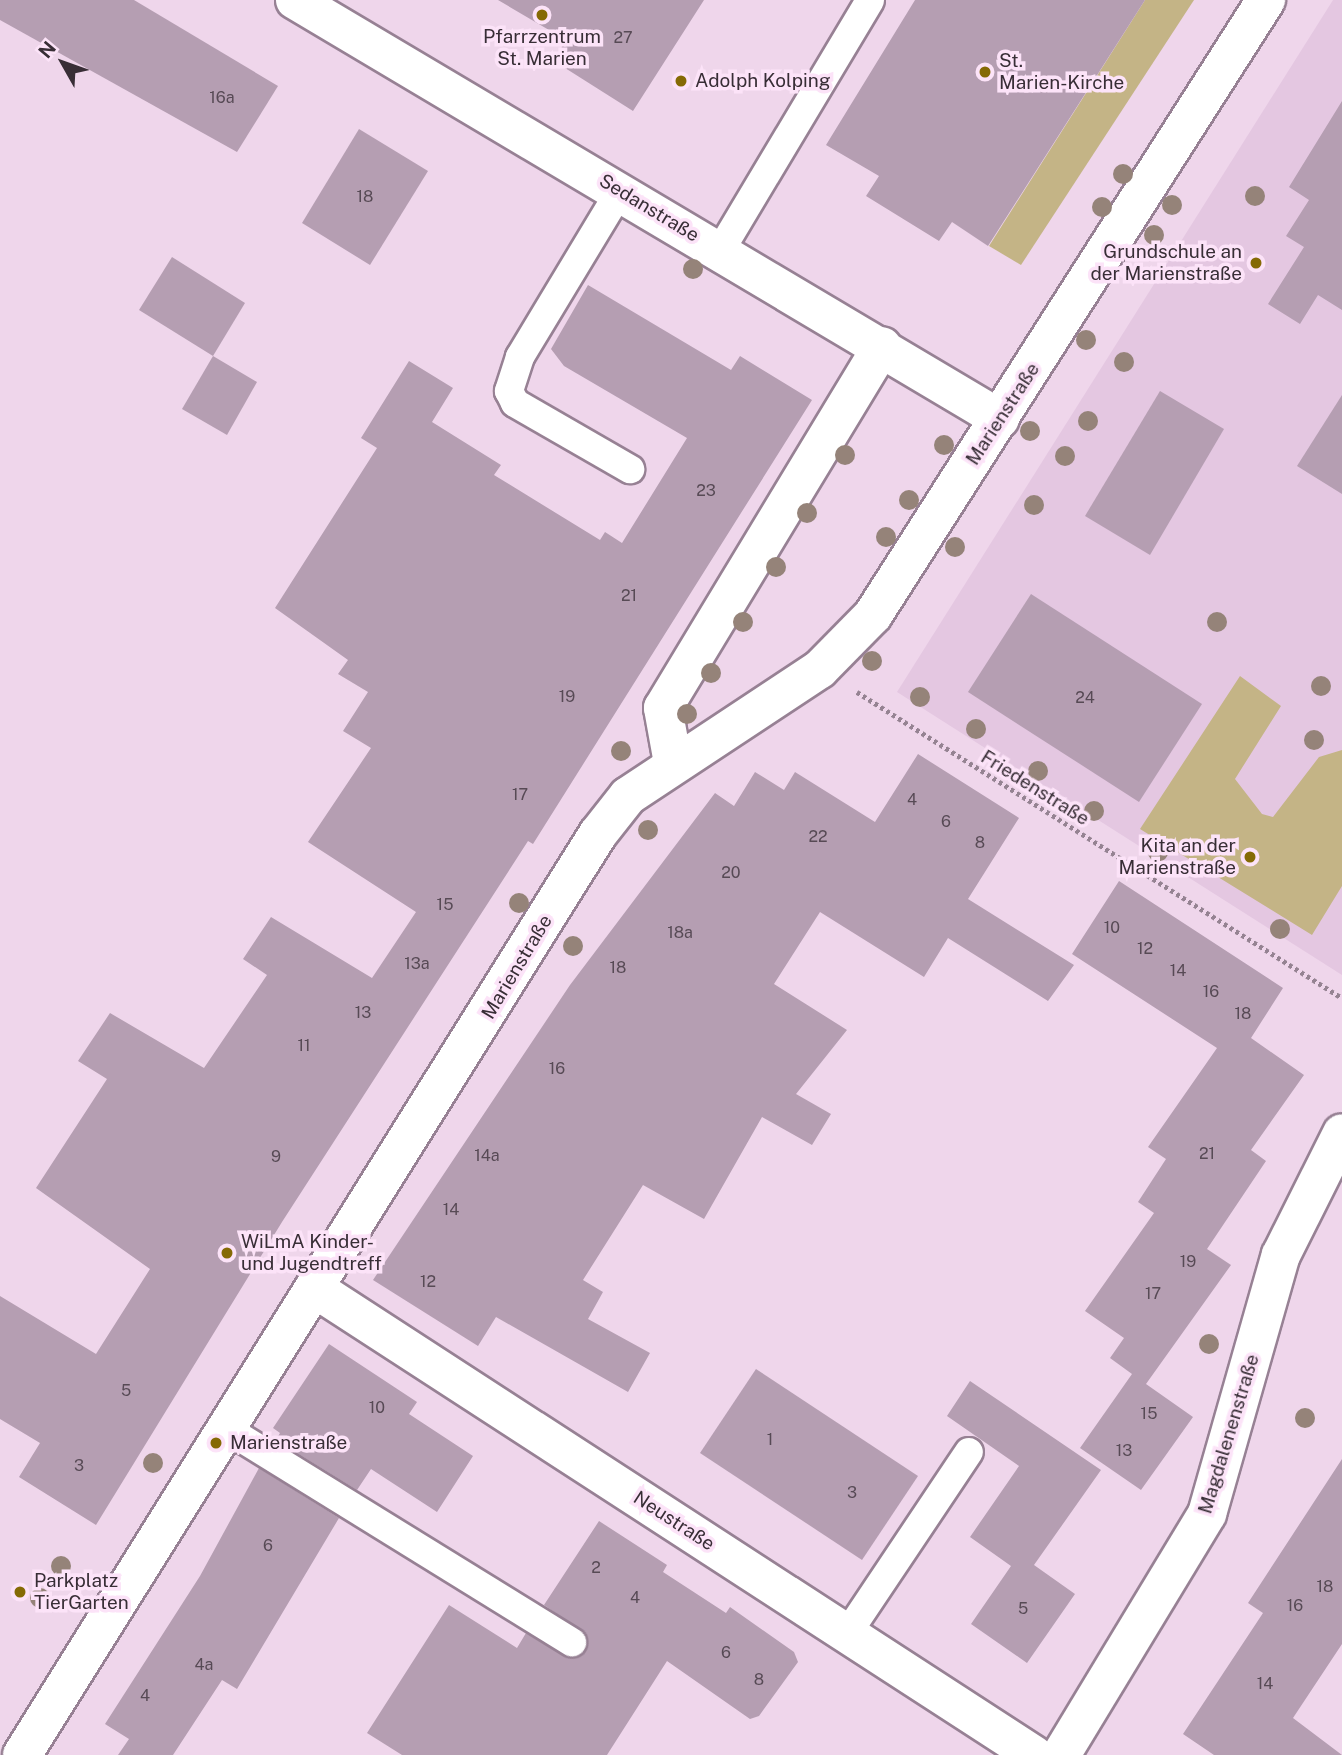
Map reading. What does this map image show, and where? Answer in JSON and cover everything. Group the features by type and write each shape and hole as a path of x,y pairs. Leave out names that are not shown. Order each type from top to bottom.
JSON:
{"street":[{"name":"Sedanstraße","path":"295,0 882,346 1000,419"},
{"name":"Marienstraße","path":"22,1755 597,834 628,796 673,763 820,669 873,615 1266,0"},
{"path":"673,763 663,708 882,346"},
{"name":"Magdalenenstraße","path":"1061,1755 1207,1514 1281,1255 1342,1133"},
{"name":"Neustraße","path":"314,1288 1034,1755"}],"lane":[{"path":"720,251 870,0"},
{"path":"620,191 520,357 509,391 515,402 630,469"},
{"path":"225,1428 572,1642"},
{"path":"847,1634 969,1452"}],"path":[{"name":"Friedenstraße","path":"820,669 1342,998"}],"shaded area":[{"path":"1145,0 1194,0 1021,265 989,246"},
{"path":"1333,0 1342,0 1342,975 897,692"},
{"path":"1240,676 1281,706 1235,779 1262,814 1273,817 1319,757 1342,750 1342,886 1312,935 1140,829"}],"building":[{"path":"0,0 134,0 278,86 237,152 0,20"},
{"path":"498,0 704,0 633,111 554,61 566,40"},
{"name":"St. Marien-Kirche","path":"915,0 1145,0 988,246 952,222 939,241 866,196 879,176 826,145"},
{"path":"1342,101 1342,310 1318,295 1300,324 1268,304 1304,247 1286,236 1309,200 1289,187"},
{"path":"359,129 428,171 370,265 302,223"},
{"path":"172,257 245,303 213,356 139,310"},
{"path":"588,285 731,370 740,356 812,400 533,844 528,841 282,1222 96,1525 19,1477 40,1443 0,1419 0,1296 96,1354 150,1269 36,1188 107,1079 78,1061 110,1013 204,1068 267,975 243,959 271,917 372,978 416,912 308,842 371,748 343,731 368,692 338,674 348,660 275,608 377,448 361,438 409,361 453,388 432,422 501,465 494,475 600,540 605,532 622,543 687,438 564,366 551,349"},
{"path":"213,356 257,382 227,435 182,409"},
{"path":"1160,391 1224,429 1150,555 1085,516"},
{"path":"1342,395 1342,494 1297,466"},
{"path":"1031,594 1202,704 1139,802 968,692"},
{"path":"918,754 1019,818 968,899 1074,965 1048,1001 948,938 924,977 820,912 774,984 847,1030 796,1094 831,1114 812,1145 762,1117 704,1219 643,1185 583,1280 603,1292 588,1319 650,1353 628,1392 496,1317 478,1346 373,1280 570,985 715,793 734,806 755,772 784,790 795,772 875,822"},
{"path":"1119,881 1283,988 1251,1038 1304,1075 1251,1150 1266,1161 1207,1249 1231,1265 1146,1384 1193,1417 1141,1490 1080,1448 1132,1374 1110,1358 1124,1338 1085,1311 1154,1213 1138,1202 1166,1159 1148,1147 1217,1048 1072,954"},
{"path":"329,1344 417,1402 409,1414 473,1456 437,1512 371,1469 357,1490 276,1440 280,1433 273,1428"},
{"path":"756,1369 918,1476 862,1560 700,1453"},
{"path":"970,1381 1101,1470 1034,1565 1075,1594 1027,1663 971,1624 1011,1566 970,1537 1019,1466 947,1416"},
{"path":"1342,1459 1342,1644 1293,1718 1342,1755 1214,1755 1183,1734 1263,1613 1248,1603"},
{"path":"259,1468 339,1518 237,1689 222,1680 173,1755 118,1755 129,1739 105,1724 200,1576"},
{"path":"599,1521 667,1565 663,1572 726,1613 730,1607 794,1652 798,1662 759,1716 750,1719 667,1661 607,1755 402,1755 367,1733 449,1605 517,1648 526,1633 564,1656 580,1656 586,1634 544,1605"}],"place":[{"name":"Pfarrzentrum St. Marien","path":"542,15"},
{"name":"St. Marien-Kirche","path":"985,72"},
{"name":"Adolph Kolping","path":"681,81"},
{"name":"Grundschule an der Marienstraße","path":"1256,263"},
{"name":"Kita an der Marienstraße","path":"1250,857"},
{"name":"WiLmA Kinder- und Jugendtreff","path":"227,1253"},
{"name":"Marienstraße","path":"216,1443"},
{"name":"Parkplatz TierGarten","path":"20,1592"}]}
